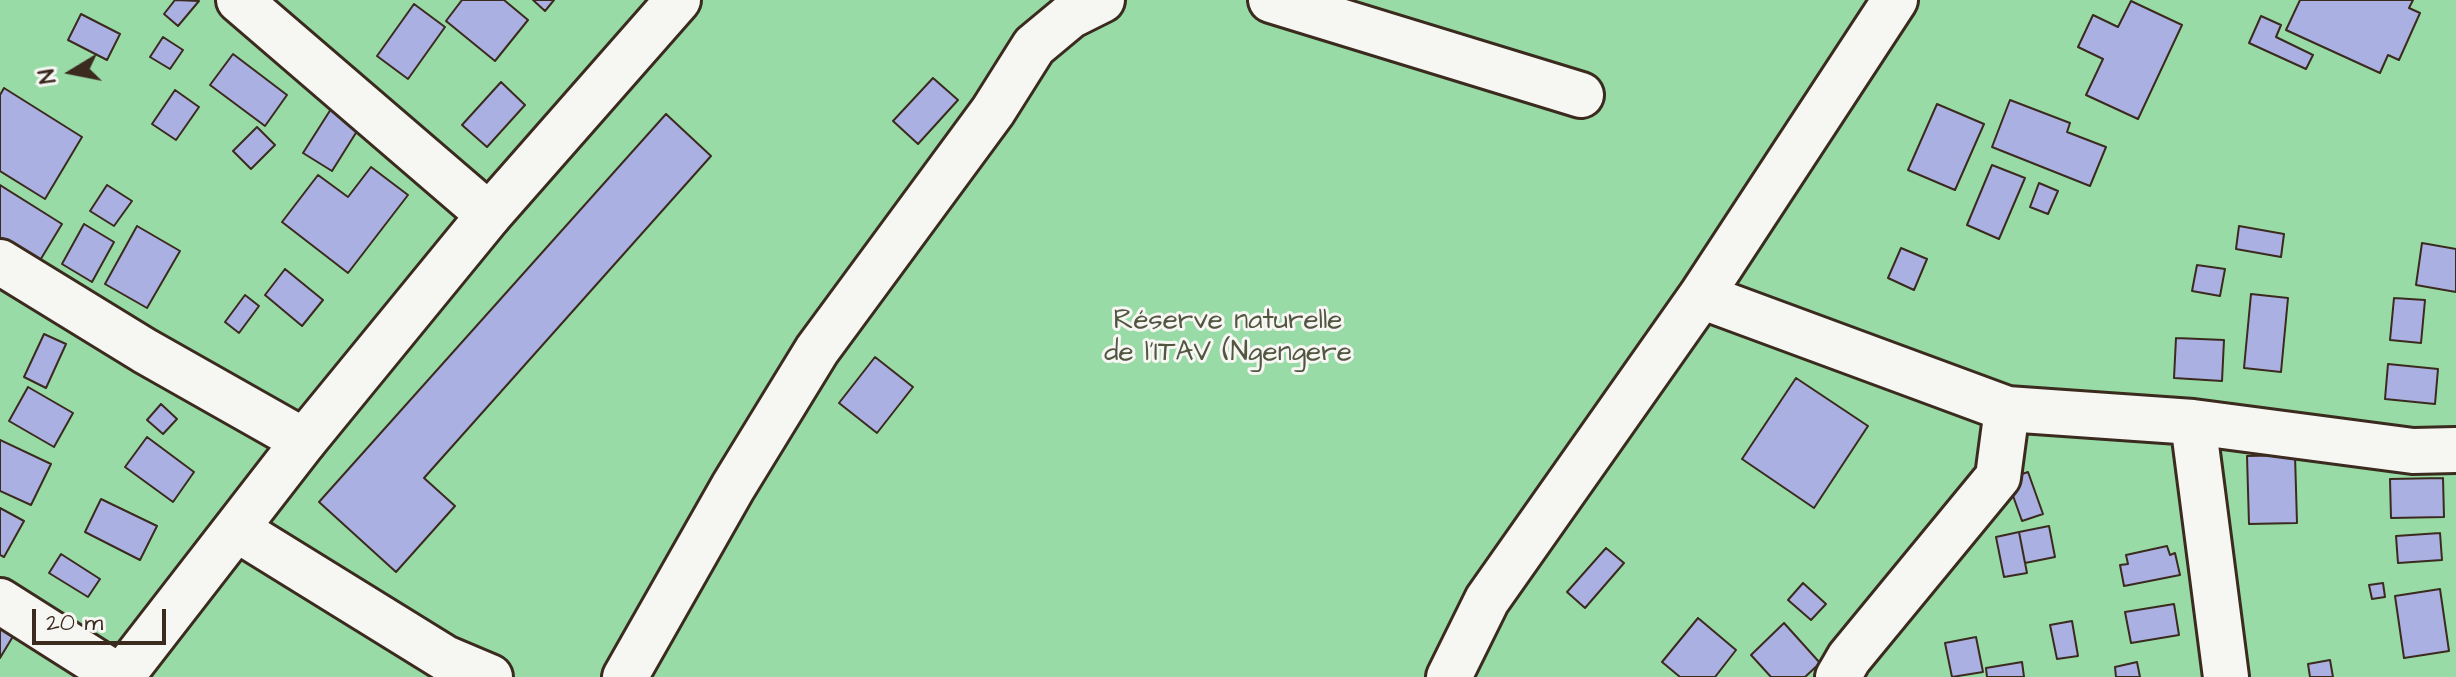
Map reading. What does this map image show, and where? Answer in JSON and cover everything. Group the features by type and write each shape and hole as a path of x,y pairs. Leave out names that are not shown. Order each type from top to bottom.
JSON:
{"street":[{"path":"239,0 489,215"},
{"path":"0,601 121,677 304,441 489,215 678,0"},
{"path":"625,677 733,487 817,350 993,111 1034,46 1070,16 1102,0"},
{"path":"1271,0 1581,95"},
{"path":"1449,677 1487,600 1701,296 1895,0"},
{"path":"0,262 145,351 304,441"},
{"path":"1701,296 2007,409 2193,422 2413,451 2456,450"},
{"path":"1838,677 1849,658 1998,477 2007,409"},
{"path":"2193,422 2226,677"},
{"path":"238,530 445,658 490,677"}],"green space":[{"name":"Réserve naturelle de l'ITAV (Ngengere","path":"0,0 2456,0 2456,677 0,677"}],"building":[{"path":"175,0 199,1 178,26 164,14"},
{"path":"462,0 504,0 528,20 495,61 446,21"},
{"path":"533,0 554,0 545,11"},
{"path":"2300,0 2413,0 2409,8 2420,13 2399,60 2388,55 2380,73 2286,30"},
{"path":"2131,1 2182,25 2138,119 2086,95 2103,59 2078,47 2093,15 2118,27"},
{"path":"414,4 445,27 408,79 377,56"},
{"path":"81,14 120,34 107,60 68,40"},
{"path":"2261,16 2281,25 2276,37 2313,55 2306,69 2249,43"},
{"path":"163,37 183,50 170,69 150,57"},
{"path":"233,54 287,95 265,126 210,85"},
{"path":"933,78 958,100 918,144 893,121"},
{"path":"501,82 525,105 487,147 462,125"},
{"path":"4,88 82,137 45,199 0,171 0,95"},
{"path":"175,90 199,107 176,140 152,124"},
{"path":"2010,100 2070,123 2067,132 2106,147 2090,186 1992,147"},
{"path":"1937,104 1984,124 1955,190 1908,170"},
{"path":"331,109 359,128 332,171 303,153"},
{"path":"666,114 711,156 424,478 455,506 396,572 319,502"},
{"path":"257,127 275,145 251,169 233,151"},
{"path":"1992,165 2025,178 1999,239 1967,225"},
{"path":"371,167 408,195 348,273 282,222 318,175 348,197"},
{"path":"2039,183 2058,191 2048,214 2030,207"},
{"path":"0,185 62,224 39,262 0,237"},
{"path":"107,185 132,201 114,226 90,211"},
{"path":"84,224 114,242 92,282 62,264"},
{"path":"137,226 180,251 147,308 105,284"},
{"path":"2239,226 2284,234 2281,257 2236,249"},
{"path":"2422,243 2456,249 2456,292 2416,285"},
{"path":"1901,248 1927,259 1914,290 1888,278"},
{"path":"2197,265 2225,269 2220,296 2192,291"},
{"path":"285,269 323,300 302,326 265,295"},
{"path":"2251,294 2288,298 2281,372 2244,368"},
{"path":"245,295 259,306 239,333 225,322"},
{"path":"2394,298 2425,300 2421,343 2390,340"},
{"path":"44,334 66,344 46,388 24,377"},
{"path":"2176,338 2224,340 2222,381 2174,378"},
{"path":"875,357 913,387 877,433 839,403"},
{"path":"2388,364 2438,369 2435,404 2385,399"},
{"path":"1796,378 1868,426 1814,508 1742,459"},
{"path":"28,387 73,413 54,447 9,421"},
{"path":"161,404 177,419 163,434 147,420"},
{"path":"147,437 194,472 173,502 125,467"},
{"path":"0,440 51,464 31,505 0,491"},
{"path":"2295,455 2297,523 2249,524 2247,456"},
{"path":"2028,472 2043,514 2022,521 2007,479"},
{"path":"2443,478 2444,517 2391,518 2390,479"},
{"path":"101,499 157,526 140,560 85,532"},
{"path":"0,508 24,521 4,557 0,555"},
{"path":"2049,526 2055,557 2025,563 2019,532"},
{"path":"2019,532 2027,573 2004,577 1996,537"},
{"path":"2440,533 2442,560 2398,563 2396,536"},
{"path":"2167,546 2170,555 2175,553 2180,575 2124,586 2120,565 2128,564 2126,555"},
{"path":"1606,548 1624,563 1585,608 1567,592"},
{"path":"61,554 100,579 88,597 49,573"},
{"path":"1803,583 1826,604 1811,620 1788,600"},
{"path":"2383,583 2385,597 2372,599 2369,585"},
{"path":"2440,589 2449,651 2404,658 2395,596"},
{"path":"2174,604 2179,635 2131,643 2125,612"},
{"path":"1698,618 1736,650 1715,677 1680,677 1662,662"},
{"path":"2072,621 2078,656 2057,659 2050,625"},
{"path":"1784,623 1820,663 1805,677 1771,677 1751,655"},
{"path":"0,624 15,633 0,658"},
{"path":"1976,637 1983,672 1952,677 1945,643"},
{"path":"2330,660 2333,677 2310,677 2308,664"},
{"path":"2022,662 2024,677 1987,677 1986,668"},
{"path":"2137,662 2140,677 2116,677 2115,667"}]}
